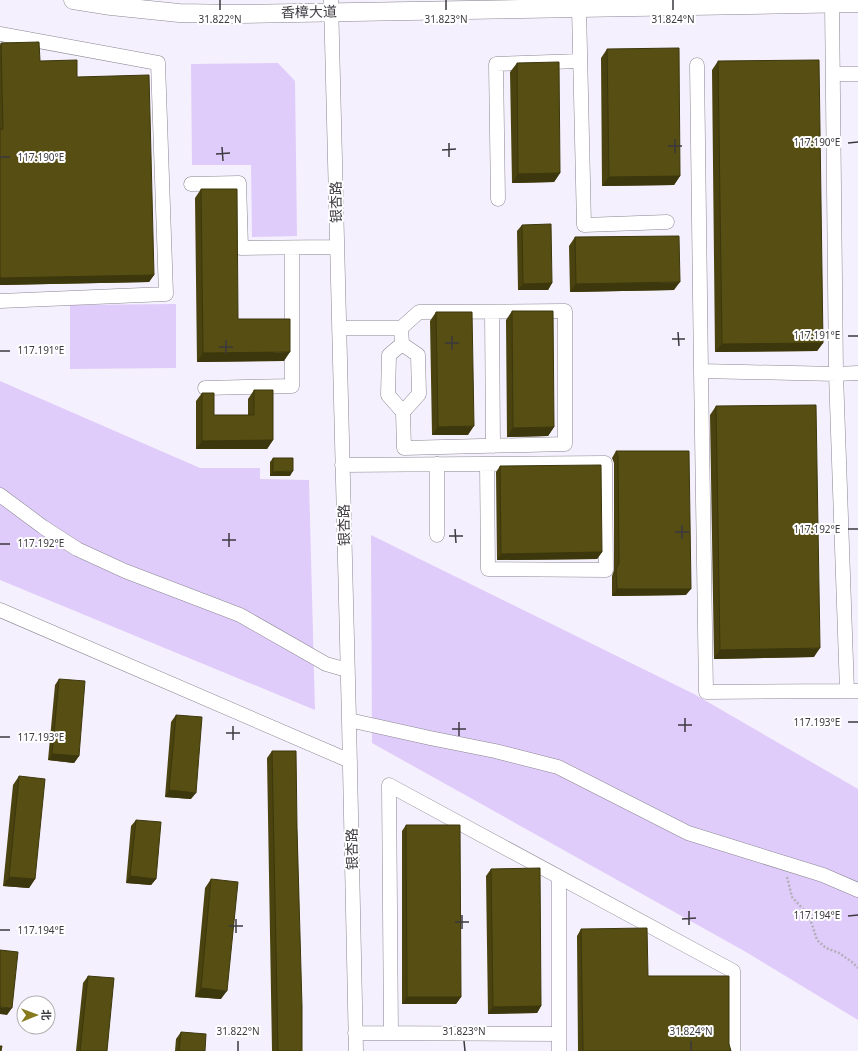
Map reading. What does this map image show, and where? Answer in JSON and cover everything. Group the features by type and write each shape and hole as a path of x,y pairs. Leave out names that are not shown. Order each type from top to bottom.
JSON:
{"main road":[{"name":"香樟大道","path":"73,0 111,6 179,13 239,14 331,6 579,8 858,3"}],"street":[{"path":"697,65 706,692 852,691 836,374 832,3"},
{"name":"银杏路","path":"331,6 356,1051"},
{"path":"579,8 584,224 667,222"},
{"path":"0,34 158,63 166,294 0,301"},
{"path":"498,199 496,64 580,61"},
{"path":"833,74 858,74"},
{"path":"191,184 239,183 240,248 337,247"},
{"path":"205,388 292,386 292,248"},
{"path":"339,328 401,328 419,312 565,311 565,444 404,448 403,412 388,395 389,355 402,344"},
{"path":"492,312 493,446"},
{"path":"401,328 402,344"},
{"path":"402,344 418,355 419,394 403,412"},
{"path":"701,371 836,374 858,373"},
{"path":"342,465 605,463 606,570 488,569 487,464"},
{"path":"437,464 437,535"},
{"path":"0,495 43,527 77,549 125,571 240,614 326,664 348,670"},
{"path":"0,610 350,761"},
{"path":"349,720 495,751 558,767 688,833 823,875 858,890"},
{"path":"391,1033 389,785 733,971 733,1051"},
{"path":"559,877 559,1051"},
{"path":"355,1033 559,1034"}],"path":[{"path":"784,862 792,898 803,909 812,924 817,940 826,948 839,953 858,968"}],"shaded area":[{"path":"278,63 295,81 297,236 252,237 251,165 192,165 191,64"},
{"path":"176,304 176,368 70,369 70,305"},
{"path":"0,381 200,468 260,468 260,479 309,480 315,710 0,580"},
{"path":"371,535 694,694 858,789 858,1020 746,952 372,743"}],"building":[{"path":"39,42 40,61 77,60 77,77 149,75 154,275 0,278 0,129 3,129 1,43"},
{"path":"679,48 680,176 609,177 607,49"},
{"path":"819,60 823,343 722,344 718,61"},
{"path":"559,62 560,173 518,174 517,63"},
{"path":"201,189 237,189 238,319 290,319 290,352 203,353"},
{"path":"551,224 552,283 523,284 522,225"},
{"path":"679,236 680,282 576,284 575,237"},
{"path":"512,311 553,311 554,427 513,428"},
{"path":"436,312 472,312 474,426 438,427"},
{"path":"254,390 273,390 273,440 202,441 202,393 214,393 214,415 254,415"},
{"path":"816,405 820,648 720,650 716,406"},
{"path":"616,451 689,451 691,589 617,589 616,569 619,563 618,456"},
{"path":"273,458 293,458 293,471 273,472"},
{"path":"601,465 602,552 501,554 500,466"},
{"path":"59,679 85,681 79,756 52,754"},
{"path":"176,715 202,717 196,793 169,790"},
{"path":"272,751 296,751 302,1051 278,1051"},
{"path":"19,776 45,779 35,879 9,877"},
{"path":"136,820 161,822 156,879 130,876"},
{"path":"406,825 460,825 461,997 407,997"},
{"path":"540,868 541,1006 493,1007 491,869"},
{"path":"211,879 238,882 227,991 201,988"},
{"path":"647,928 648,976 729,976 729,1044 731,1051 583,1051 581,929"},
{"path":"0,950 18,952 12,1008 0,1007"},
{"path":"88,976 114,978 107,1051 80,1051"},
{"path":"181,1032 206,1034 205,1051 179,1051"}]}
